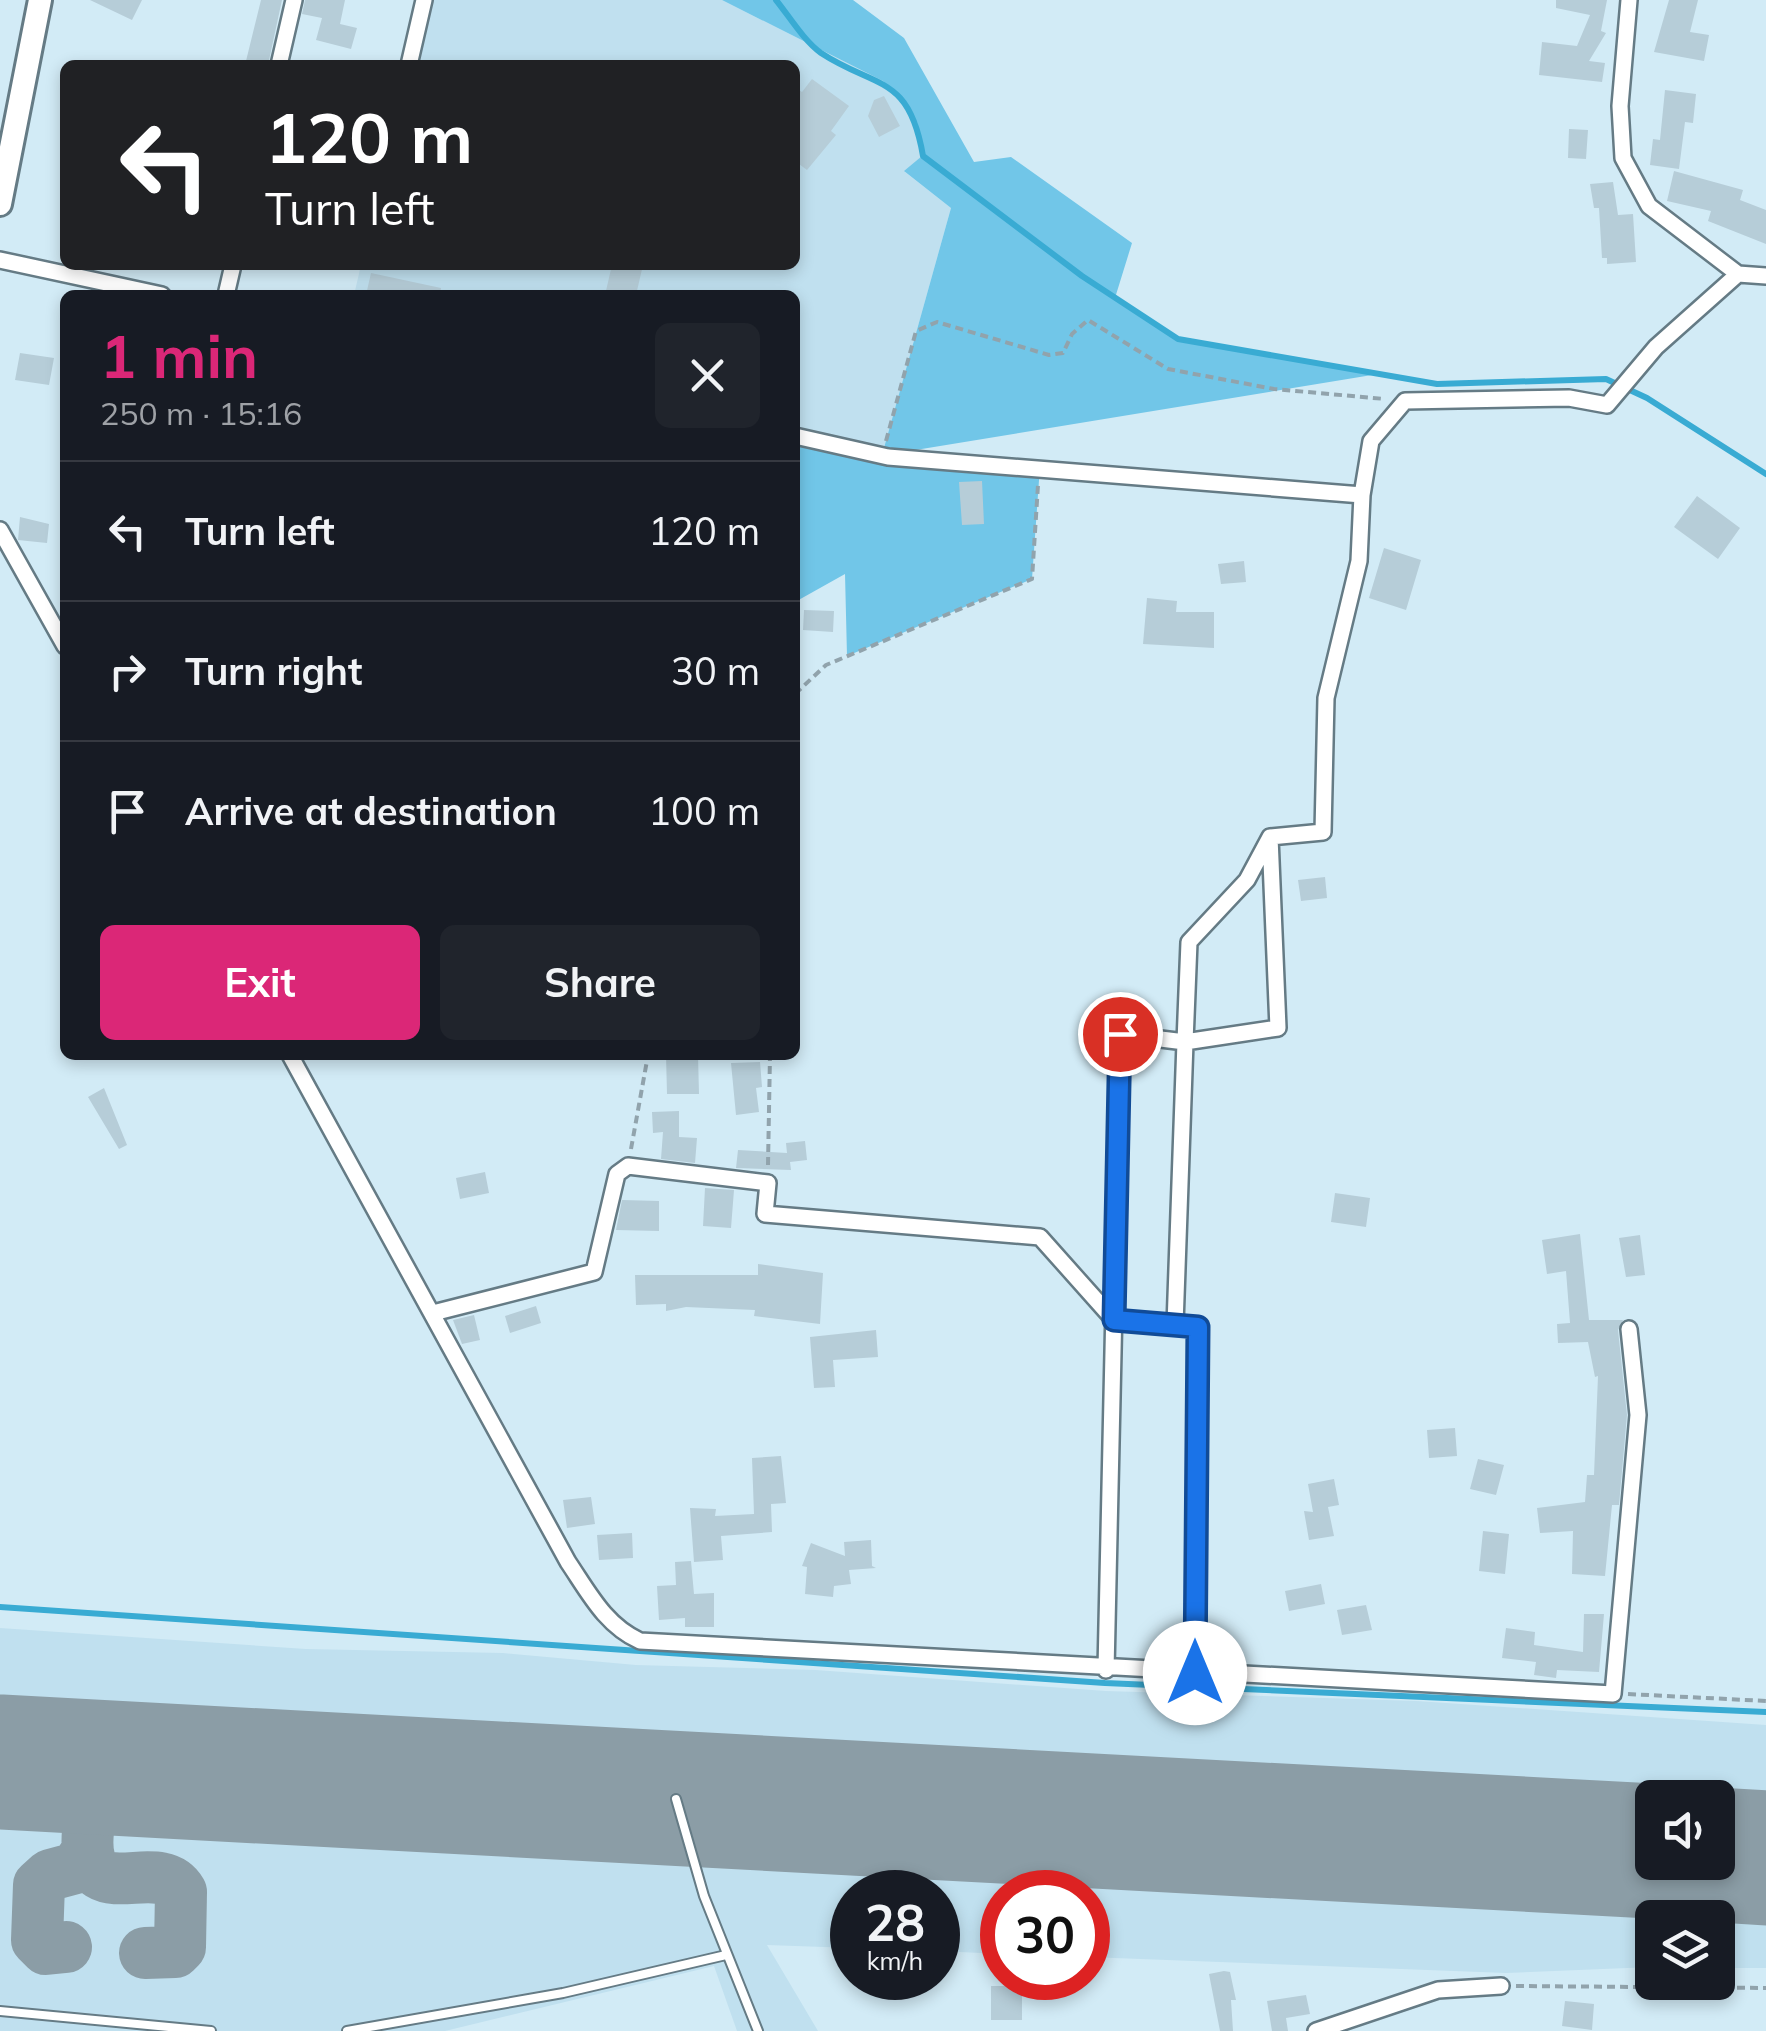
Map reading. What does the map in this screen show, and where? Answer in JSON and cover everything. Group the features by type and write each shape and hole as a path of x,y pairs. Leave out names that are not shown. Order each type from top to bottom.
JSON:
{"main road":[{"path":"0,204 40,0"}],"street":[{"path":"280,60 294,0"},
{"path":"410,60 424,0"},
{"path":"1629,0 1620,106 1623,158 1649,206 1738,274 1766,276"},
{"path":"0,260 139,290"},
{"path":"1270,837 1323,832 1326,698 1359,562 1362,495 1371,441 1405,401 1568,398 1607,405 1629,374 1738,274"},
{"path":"800,437 882,455 1362,495"},
{"path":"0,530 60,637"},
{"path":"1175,1324 1189,942 1248,880 1270,837"},
{"path":"1106,1670 1120,1034 1186,1042 1278,1028 1270,837"},
{"path":"293,1060 568,1562 620,1632 640,1641 1106,1670 1613,1694 1638,1414 1629,1330"},
{"path":"433,1312 594,1272 617,1174 628,1166 768,1183 766,1214 1040,1238 1114,1320 1198,1327 1195,1673"},
{"path":"1316,2031 1438,1990 1501,1986"}],"lane":[{"path":"676,1798 726,1955 758,2031"},
{"path":"348,2031 563,1994 726,1955"},
{"path":"0,2012 78,2016 211,2031"},
{"path":"74,2031 78,2016"}],"path":[{"path":"882,455 916,331 938,322 1049,355 1063,352 1072,334 1088,320 1168,369 1261,387 1405,401"},
{"path":"800,689 826,665 1032,579 1040,466"},
{"path":"628,1166 647,1060"},
{"path":"768,1183 770,1060"},
{"path":"1613,1694 1766,1701"},
{"path":"1501,1986 1766,1988"}],"shaded area":[{"path":"424,0 722,0 883,81 917,122 922,156 905,172 951,208 882,455 800,437 800,290 355,290 360,270 800,270 800,60 410,60"},
{"path":"722,0 853,0 904,38 974,162 1011,157 1132,243 1115,298 1178,339 1372,375 885,455 1040,466 1032,579 847,656 845,574 800,599 800,437 882,455 951,208 904,171 922,156 917,122 883,81"},
{"path":"0,1628 306,1649 503,1653 636,1665 816,1670 1106,1691 1417,1701 1766,1725 1766,1968 1735,1968 1735,1900 1635,1900 1635,1968 1506,1973 1110,1958 1110,1870 980,1870 980,1953 960,1952 960,1870 830,1870 830,1947 767,1945 818,2031 737,2031 714,1966 445,2031 0,2031"}],"building":[{"path":"90,0 142,0 132,20"},
{"path":"261,0 282,0 269,60 246,60"},
{"path":"305,0 345,0 340,24 357,28 351,49 316,40 322,18 302,14"},
{"path":"1556,0 1607,0 1601,31 1606,33 1589,61 1605,63 1602,82 1539,75 1542,42 1577,46 1590,15 1556,8"},
{"path":"1669,0 1698,0 1690,32 1709,35 1704,61 1654,52"},
{"path":"812,79 849,106 831,131 836,135 807,170 800,165 802,92"},
{"path":"1665,90 1696,94 1693,123 1685,122 1679,169 1650,165 1653,139 1660,140"},
{"path":"884,96 900,126 879,137 868,116 874,100"},
{"path":"1569,129 1588,130 1586,159 1568,158"},
{"path":"1674,171 1743,190 1740,200 1766,210 1766,244 1708,221 1711,211 1667,201"},
{"path":"1613,182 1618,215 1633,214 1636,262 1607,264 1607,258 1602,258 1599,208 1594,208 1590,184"},
{"path":"611,270 642,270 637,290 606,290"},
{"path":"371,273 441,288 441,290 367,290"},
{"path":"20,353 54,358 49,385 15,380"},
{"path":"982,481 984,524 962,525 959,482"},
{"path":"1697,496 1740,528 1718,559 1674,527"},
{"path":"20,517 49,524 47,543 18,540"},
{"path":"1384,548 1421,560 1406,610 1369,598"},
{"path":"1244,561 1246,582 1221,584 1218,564"},
{"path":"1147,598 1177,601 1176,612 1214,612 1214,648 1143,644"},
{"path":"804,610 834,611 833,632 803,630"},
{"path":"1325,877 1327,898 1301,901 1298,880"},
{"path":"666,1060 698,1060 699,1094 667,1094"},
{"path":"760,1062 762,1087 756,1088 759,1112 736,1115 731,1063"},
{"path":"104,1088 127,1145 119,1149 88,1097"},
{"path":"679,1111 679,1137 697,1138 695,1163 661,1159 663,1132 653,1133 652,1112"},
{"path":"805,1141 807,1160 790,1162 791,1170 736,1168 738,1150 787,1153 786,1143"},
{"path":"485,1172 489,1193 460,1199 456,1178"},
{"path":"705,1188 734,1190 731,1228 703,1226"},
{"path":"1335,1193 1370,1198 1366,1227 1331,1222"},
{"path":"622,1200 659,1201 659,1231 616,1230"},
{"path":"1580,1234 1589,1320 1623,1320 1618,1330 1627,1415 1619,1505 1612,1505 1605,1576 1572,1574 1573,1531 1540,1533 1537,1508 1585,1502 1587,1475 1594,1475 1598,1376 1595,1377 1588,1342 1558,1343 1557,1324 1570,1323 1566,1271 1547,1274 1542,1240"},
{"path":"1640,1235 1645,1275 1626,1277 1619,1238"},
{"path":"758,1264 823,1273 820,1324 754,1316 755,1310 686,1307 666,1311 666,1304 636,1305 635,1275 758,1275"},
{"path":"536,1306 541,1323 510,1333 505,1316"},
{"path":"474,1315 480,1340 462,1344 453,1320"},
{"path":"876,1330 878,1357 833,1360 835,1387 814,1388 810,1337"},
{"path":"1455,1428 1457,1456 1429,1458 1427,1430"},
{"path":"781,1456 786,1503 771,1504 772,1532 721,1536 723,1560 694,1562 690,1508 716,1509 715,1516 754,1514 752,1458"},
{"path":"1478,1459 1504,1465 1496,1495 1470,1489"},
{"path":"1334,1479 1339,1505 1328,1507 1334,1536 1309,1540 1304,1511 1313,1512 1308,1484"},
{"path":"591,1497 595,1524 567,1528 563,1500"},
{"path":"1483,1531 1509,1534 1505,1574 1479,1571"},
{"path":"632,1533 633,1558 599,1560 597,1535"},
{"path":"871,1540 872,1566 876,1568 849,1570 851,1584 834,1586 833,1597 805,1594 807,1567 802,1566 811,1543 845,1556 844,1542"},
{"path":"691,1561 694,1594 714,1593 714,1627 685,1627 685,1618 659,1620 657,1586 676,1585 675,1562"},
{"path":"1321,1584 1325,1604 1289,1611 1285,1591"},
{"path":"1366,1605 1372,1630 1342,1635 1337,1610"},
{"path":"1584,1614 1604,1614 1599,1672 1557,1670 1556,1678 1534,1675 1536,1662 1502,1658 1506,1628 1535,1632 1534,1645 1583,1652"},
{"path":"1230,1972 1236,2000 1231,2000 1233,2031 1220,2031 1209,1974"},
{"path":"1306,1995 1310,2014 1286,2018 1288,2031 1272,2031 1267,2001"},
{"path":"991,2000 1022,2000 1022,2020 991,2020"},
{"path":"1565,2001 1594,2004 1592,2030 1562,2026"}],"waterway":[{"path":"776,0 821,53 899,97 909,110 923,156 1082,276 1178,339 1437,384 1606,379 1647,398 1766,474"},
{"path":"0,1607 1105,1683 1766,1712"}],"taxiway":[{"path":"63,1766 82,1790 90,1812"},
{"path":"131,1769 97,1803 88,1831 89,1856 96,1871 108,1877 156,1878 170,1881 181,1892 180,1947 175,1952 145,1953"},
{"path":"66,1947 46,1949 37,1940 39,1885 50,1875 76,1868 86,1853"}],"runway":[{"path":"0,1762 1635,1850"},
{"path":"1735,1856 1766,1858"}],"route":[{"path":"1120,1034 1114,1320 1198,1327 1195,1673"}]}
